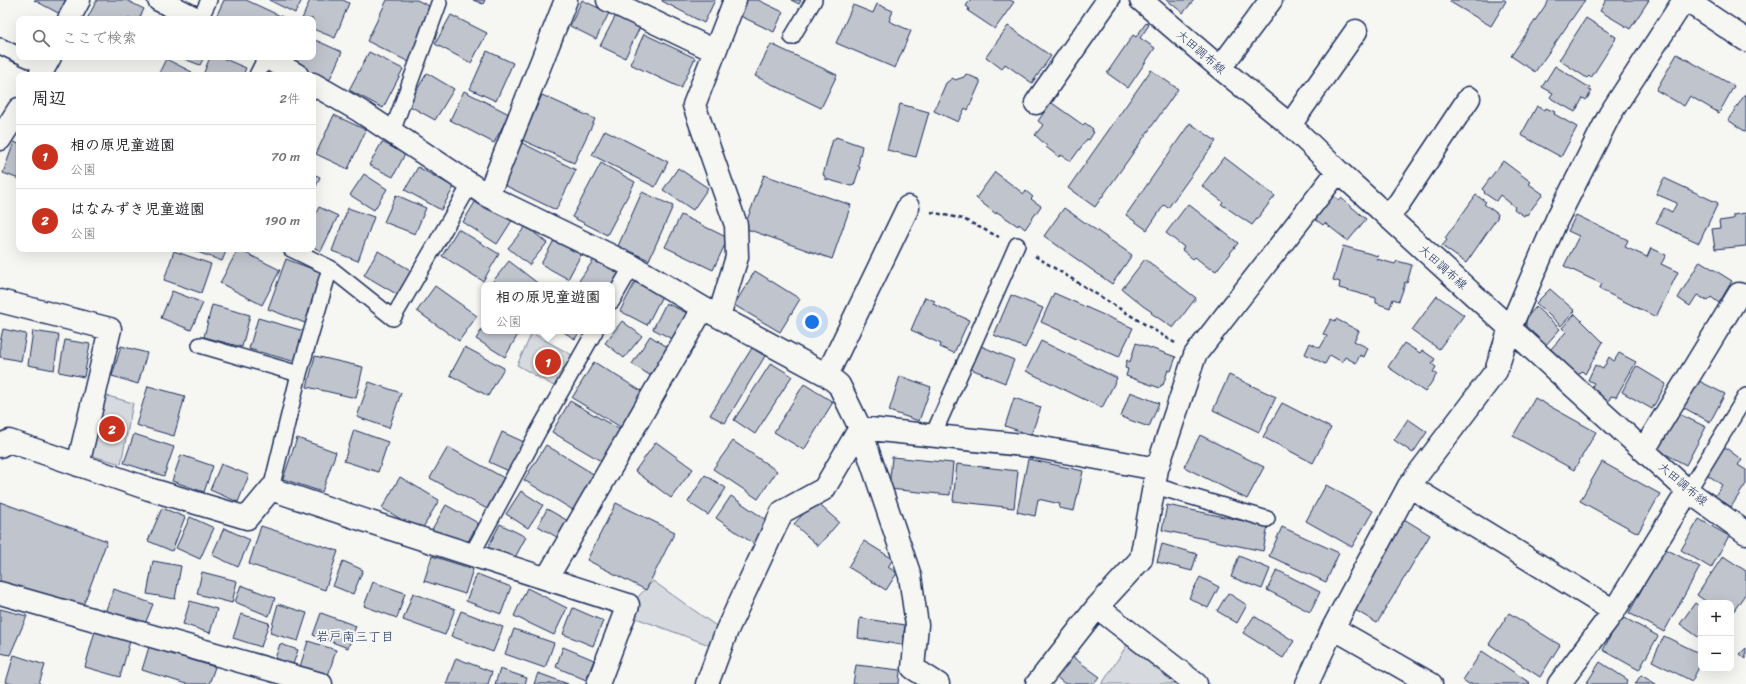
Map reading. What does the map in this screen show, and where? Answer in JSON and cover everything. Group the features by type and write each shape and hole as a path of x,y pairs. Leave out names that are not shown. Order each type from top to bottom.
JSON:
{"street":[{"path":"71,16 79,0"},
{"path":"159,0 190,16"},
{"path":"479,191 566,0"},
{"path":"608,0 715,51"},
{"path":"547,578 711,312 737,257 736,225 694,105 735,0"},
{"path":"1036,103 1108,0"},
{"name":"大田調布線","path":"1141,0 1220,68 1290,125 1338,171 1688,491 1746,533"},
{"path":"1220,68 1270,0"},
{"path":"1308,684 1333,628 1409,486 1496,371 1510,328 1557,219 1610,114 1685,0 1746,40"},
{"path":"1290,125 1356,31"},
{"path":"271,60 292,72"},
{"path":"316,86 360,111 479,191 632,266 711,312 827,375 838,385 860,428 910,576 917,625 913,668 938,684"},
{"path":"1387,216 1399,203 1469,98"},
{"path":"0,139 16,114"},
{"path":"1037,684 1097,607 1141,559 1156,478 1195,355 1338,171"},
{"path":"827,375 908,207"},
{"path":"1644,450 1739,294"},
{"path":"0,301 110,329 78,465"},
{"path":"860,428 1032,446 1156,478"},
{"path":"707,684 728,630 782,512 824,489 860,428"},
{"path":"0,446 9,441 78,465 247,518 271,489 361,520 472,554 628,605 598,684"},
{"path":"1409,486 1614,610"},
{"path":"1559,684 1614,610 1688,491"},
{"path":"0,593 321,684"},
{"path":"1097,607 1196,684"},
{"path":"1333,628 1431,684"}],"lane":[{"path":"201,16 209,0"},
{"path":"792,37 814,0"},
{"path":"392,132 439,3"},
{"path":"0,46 16,54"},
{"path":"30,60 45,66"},
{"path":"258,72 264,60"},
{"path":"298,252 330,268 392,318 479,191"},
{"path":"933,435 1017,245"},
{"path":"615,297 632,266"},
{"path":"271,489 299,374 330,268"},
{"path":"472,554 539,430 593,334"},
{"path":"200,345 299,374"},
{"path":"1688,491 1746,396"},
{"path":"1156,478 1266,519"}],"path":[{"path":"908,207 963,219 1017,245 1195,355"}],"shaded area":[{"path":"532,334 579,359 561,390 517,365"},
{"path":"104,395 133,403 121,464 89,455"},
{"path":"653,581 719,628 712,646 633,617 635,600"},
{"path":"1127,645 1180,684 1102,684"}],"building":[{"path":"34,0 67,0 60,14"},
{"path":"97,0 126,0 144,9 140,16 89,16"},
{"path":"224,0 246,0 281,16 216,16"},
{"path":"269,0 302,0 295,13"},
{"path":"310,0 343,0 349,3 335,38 316,30 316,16 303,16"},
{"path":"387,0 417,0 435,9 409,62 367,41"},
{"path":"473,0 485,0 483,4"},
{"path":"582,0 609,13 596,39 570,26"},
{"path":"662,0 715,0 704,23"},
{"path":"740,0 758,0 783,12 774,32 734,13"},
{"path":"791,0 801,0 799,4"},
{"path":"970,0 1010,0 1014,2 995,29 968,11 969,8 966,6"},
{"path":"1167,0 1194,0 1183,13"},
{"path":"1451,0 1506,1 1491,26 1450,2"},
{"path":"1549,0 1585,0 1535,72 1511,56"},
{"path":"1606,0 1649,0 1630,29 1600,11"},
{"path":"877,4 893,11 889,21 911,31 895,68 836,43 853,5 873,13"},
{"path":"451,15 487,33 471,63 435,44"},
{"path":"616,15 640,27 625,58 600,46"},
{"path":"1586,18 1616,37 1591,78 1589,76 1587,78 1559,60"},
{"path":"1146,23 1149,25 1140,38 1155,48 1128,88 1107,73 1133,35 1136,37"},
{"path":"1008,26 1051,56 1032,83 1005,64 1002,69 986,57"},
{"path":"644,34 695,58 681,88 630,64"},
{"path":"316,40 342,52 329,81 316,75 316,72 308,72 287,63 288,60 316,60"},
{"path":"771,44 837,75 821,108 755,76"},
{"path":"487,51 513,63 496,101 470,89"},
{"path":"369,52 403,69 383,108 349,90"},
{"path":"1677,54 1734,86 1719,113 1690,96 1684,106 1656,90"},
{"path":"166,60 168,60 192,72 160,72"},
{"path":"187,60 202,60 200,65"},
{"path":"209,60 227,60 246,68 244,72 204,72"},
{"path":"1555,66 1590,88 1589,90 1592,91 1586,100 1583,98 1575,112 1552,99 1550,97 1553,93 1542,87"},
{"path":"1151,70 1178,89 1095,207 1068,188"},
{"path":"427,73 454,89 435,120 408,105"},
{"path":"966,74 980,80 980,83 968,110 965,108 958,122 934,111 946,83 953,78 955,80 964,77"},
{"path":"464,91 509,114 494,143 450,120"},
{"path":"1056,92 1058,94 1052,103 1083,125 1085,123 1093,129 1092,131 1094,132 1071,161 1061,155 1059,157 1046,147 1047,146 1035,135 1043,125 1038,121 1049,105 1047,103"},
{"path":"1746,93 1746,132 1728,120"},
{"path":"542,95 595,119 574,163 522,140"},
{"path":"900,104 929,112 916,157 887,150"},
{"path":"1537,106 1545,110 1546,108 1555,112 1554,114 1577,127 1561,157 1521,135"},
{"path":"334,115 366,130 348,169 316,154"},
{"path":"1190,123 1216,141 1168,208 1164,205 1147,230 1126,215"},
{"path":"605,130 668,162 655,187 592,155"},
{"path":"836,137 862,146 858,166 860,167 854,185 851,186 825,179 825,176 823,175 833,139"},
{"path":"14,142 16,143 16,178 3,173"},
{"path":"382,142 405,154 393,177 369,165"},
{"path":"522,143 576,170 556,210 502,184"},
{"path":"1224,157 1275,196 1252,225 1221,204 1223,202 1202,186"},
{"path":"1503,161 1531,182 1529,184 1543,194 1527,215 1525,214 1524,216 1514,209 1515,207 1500,195 1496,201 1484,193 1485,192 1482,189"},
{"path":"601,163 635,182 607,235 572,217"},
{"path":"418,167 454,187 441,210 405,190"},
{"path":"678,168 708,188 693,210 663,190"},
{"path":"995,172 1024,194 1026,191 1033,197 1031,199 1041,206 1025,229 997,212 996,214 976,198"},
{"path":"364,174 387,189 374,210 350,195"},
{"path":"316,175 320,177 316,187"},
{"path":"764,175 851,205 832,259 744,228"},
{"path":"1664,178 1718,203 1699,243 1656,223 1664,208 1672,212 1677,203 1656,194"},
{"path":"642,192 673,206 649,260 618,246"},
{"path":"1331,194 1339,200 1341,198 1366,219 1348,241 1325,223 1323,225 1312,217"},
{"path":"396,195 426,208 415,234 384,222"},
{"path":"1476,195 1486,202 1484,204 1498,214 1497,218 1466,263 1442,246 1447,240 1445,238"},
{"path":"478,197 513,219 497,244 463,222"},
{"path":"1188,204 1238,243 1216,271 1211,268 1210,269 1195,257 1193,259 1182,250 1184,247 1166,233"},
{"path":"319,207 338,216 321,251 316,248 316,214"},
{"path":"348,208 374,217 358,261 332,251"},
{"path":"1064,208 1132,255 1112,284 1044,236"},
{"path":"1746,213 1746,246 1715,249 1712,229 1720,228 1719,221 1733,219 1733,215"},
{"path":"681,215 728,238 713,270 665,247"},
{"path":"1576,215 1628,240 1625,247 1647,257 1651,248 1666,255 1661,264 1678,272 1656,317 1599,289 1602,284 1564,266 1579,236 1568,231"},
{"path":"526,226 547,243 529,265 508,248"},
{"path":"458,229 499,254 483,281 442,256"},
{"path":"557,235 584,249 568,279 541,264"},
{"path":"1343,246 1378,256 1377,259 1395,264 1397,261 1412,265 1407,283 1405,282 1404,284 1399,301 1393,299 1390,308 1376,303 1376,298 1339,288 1340,282 1333,280"},
{"path":"378,251 412,271 398,295 364,275"},
{"path":"174,252 211,264 201,293 164,280"},
{"path":"197,252 226,252 222,261"},
{"path":"236,252 244,252 280,270 262,305 220,283"},
{"path":"595,258 621,275 615,284 615,282 578,282"},
{"path":"286,259 323,273 305,323 268,309"},
{"path":"1145,259 1196,298 1173,328 1151,313 1152,312 1122,289"},
{"path":"509,261 536,282 492,282"},
{"path":"1700,261 1732,281 1719,303 1711,297 1708,301 1697,295 1690,306 1678,298"},
{"path":"755,271 800,299 780,332 734,305"},
{"path":"635,282 662,296 647,325 620,311"},
{"path":"435,286 477,316 459,341 417,311"},
{"path":"1550,289 1575,311 1561,326 1536,303"},
{"path":"172,291 203,303 191,330 161,318"},
{"path":"1054,293 1133,328 1119,357 1041,322"},
{"path":"1011,295 1043,308 1025,348 994,335"},
{"path":"1437,296 1464,315 1439,349 1412,330"},
{"path":"925,297 935,301 933,304 969,320 954,353 940,347 941,344 911,330"},
{"path":"666,303 687,313 674,340 653,329"},
{"path":"212,305 250,315 242,347 204,337"},
{"path":"1536,307 1560,329 1545,346 1526,328 1526,318"},
{"path":"1575,314 1603,342 1585,374 1582,371 1578,375 1551,349 1566,332 1562,328"},
{"path":"258,318 304,331 296,362 249,349"},
{"path":"1331,319 1335,321 1336,319 1359,331 1354,341 1368,348 1364,357 1360,355 1356,363 1345,357 1342,362 1330,355 1325,364 1305,354 1310,343 1320,348 1327,336 1323,334"},
{"path":"622,321 642,336 624,358 605,343 612,334 615,334 615,330"},
{"path":"3,329 26,334 21,361 0,357 0,342"},
{"path":"33,331 59,335 54,370 28,365"},
{"path":"481,331 481,334 518,334 505,357 476,339"},
{"path":"567,334 578,334 575,339"},
{"path":"650,336 669,348 651,376 632,364"},
{"path":"65,340 90,344 84,377 59,372"},
{"path":"1041,341 1117,378 1102,408 1026,371"},
{"path":"1136,343 1176,357 1171,371 1168,370 1163,385 1161,385 1160,388 1126,376 1128,369 1125,368 1127,360 1130,362"},
{"path":"1404,343 1420,353 1422,350 1435,359 1432,364 1436,367 1433,372 1437,374 1425,392 1388,367"},
{"path":"121,346 147,353 138,384 112,376"},
{"path":"981,346 1014,360 1005,383 971,369"},
{"path":"465,347 504,368 488,396 450,375"},
{"path":"752,348 765,356 725,423 710,415"},
{"path":"1619,353 1636,362 1616,397 1611,396 1607,404 1590,390 1594,383 1588,380 1595,365 1603,369 1609,357 1614,361"},
{"path":"315,356 363,367 356,398 307,387"},
{"path":"594,362 646,394 624,429 572,398"},
{"path":"771,363 792,376 755,434 734,420"},
{"path":"1636,366 1666,384 1652,409 1622,392"},
{"path":"1229,375 1276,397 1259,432 1213,410"},
{"path":"900,376 931,387 919,421 889,411"},
{"path":"1691,377 1725,394 1710,422 1677,404"},
{"path":"369,382 401,393 389,428 357,417"},
{"path":"804,384 833,402 804,450 774,432"},
{"path":"148,386 185,396 174,436 136,425"},
{"path":"1130,392 1159,403 1149,427 1121,417"},
{"path":"1014,398 1041,407 1031,435 1005,426"},
{"path":"1535,398 1596,432 1574,470 1513,436"},
{"path":"570,401 624,432 606,464 552,432"},
{"path":"1282,403 1331,428 1313,463 1263,437"},
{"path":"1675,412 1706,427 1686,465 1656,449"},
{"path":"1408,419 1427,432 1413,453 1394,440"},
{"path":"354,430 388,442 378,472 344,461"},
{"path":"502,432 524,442 511,472 489,462"},
{"path":"134,434 174,447 164,476 124,463"},
{"path":"1200,435 1264,467 1247,499 1184,467"},
{"path":"297,438 336,452 322,492 283,479"},
{"path":"733,441 777,471 758,499 713,469"},
{"path":"656,442 693,469 671,498 635,471"},
{"path":"546,445 595,475 573,510 524,480"},
{"path":"1722,445 1742,460 1738,465 1746,470 1746,484 1731,507 1715,496 1722,485 1705,473"},
{"path":"448,447 506,479 489,510 430,478"},
{"path":"181,455 213,466 204,492 172,481"},
{"path":"892,457 953,463 950,495 889,489"},
{"path":"1028,459 1083,471 1074,511 1059,508 1060,504 1038,499 1035,516 1017,512"},
{"path":"1602,462 1660,494 1638,533 1580,501"},
{"path":"221,464 249,475 238,502 210,490"},
{"path":"957,464 1018,471 1014,508 953,501"},
{"path":"705,475 726,488 708,515 688,502"},
{"path":"400,477 439,500 421,531 382,508"},
{"path":"1326,485 1373,511 1352,547 1306,521"},
{"path":"521,491 543,505 528,528 506,514"},
{"path":"731,496 769,522 754,544 716,518"},
{"path":"815,501 839,522 818,546 794,524"},
{"path":"0,502 107,541 81,611 0,582"},
{"path":"616,503 675,532 646,590 587,560"},
{"path":"446,505 478,523 464,549 431,531"},
{"path":"1167,505 1268,526 1263,551 1162,530"},
{"path":"162,508 185,517 172,551 148,541"},
{"path":"547,509 570,522 560,539 538,526"},
{"path":"190,517 214,528 200,559 176,548"},
{"path":"1404,519 1430,535 1377,623 1350,607"},
{"path":"1699,519 1729,536 1711,568 1681,550"},
{"path":"500,524 526,537 512,563 487,549"},
{"path":"261,526 338,551 325,590 249,564"},
{"path":"1282,527 1339,553 1326,582 1269,556"},
{"path":"224,528 250,540 238,567 212,555"},
{"path":"864,541 893,559 888,567 897,573 886,590 848,567"},
{"path":"1162,544 1197,554 1192,571 1157,562"},
{"path":"1664,548 1700,567 1664,632 1629,613"},
{"path":"432,556 473,569 465,594 424,581"},
{"path":"1239,556 1270,569 1262,589 1231,577"},
{"path":"1723,556 1746,571 1746,593 1734,611 1734,600 1704,600 1697,595"},
{"path":"153,561 181,566 175,599 147,594"},
{"path":"343,561 363,570 353,594 333,586"},
{"path":"1277,570 1320,592 1310,612 1267,590"},
{"path":"202,572 237,581 232,603 197,594"},
{"path":"477,574 511,587 501,614 466,601"},
{"path":"1200,577 1219,587 1208,608 1189,598"},
{"path":"373,582 405,593 397,618 364,606"},
{"path":"241,585 275,598 269,616 235,602"},
{"path":"527,588 567,608 554,635 514,616"},
{"path":"114,589 153,604 143,629 104,615"},
{"path":"413,593 455,609 445,635 403,620"},
{"path":"1228,593 1247,605 1237,623 1217,611"},
{"path":"190,601 217,609 210,633 183,624"},
{"path":"1695,603 1698,606 1698,637 1680,624"},
{"path":"278,604 307,613 298,641 270,633"},
{"path":"573,608 603,621 593,646 563,634"},
{"path":"0,609 27,616 10,655 0,653"},
{"path":"461,611 503,627 493,652 451,636"},
{"path":"321,613 356,626 348,648 313,635"},
{"path":"1509,613 1560,645 1540,677 1489,644"},
{"path":"241,614 269,623 261,647 233,638"},
{"path":"1254,616 1294,641 1283,658 1243,633"},
{"path":"1621,616 1658,636 1639,670 1603,650"},
{"path":"860,618 905,625 902,645 858,638"},
{"path":"514,629 554,643 545,668 505,654"},
{"path":"95,631 130,641 120,677 85,667"},
{"path":"1664,636 1698,653 1698,669 1692,681 1652,661"},
{"path":"308,641 336,650 327,679 299,670"},
{"path":"280,644 298,650 291,670 273,664"},
{"path":"149,647 215,667 209,684 186,684 142,670"},
{"path":"563,647 594,660 586,680 556,667"},
{"path":"1746,648 1746,659 1740,654"},
{"path":"1482,651 1530,683 1469,684 1463,680"},
{"path":"14,655 45,665 39,684 12,684 6,682"},
{"path":"1070,655 1100,677 1094,684 1065,684 1054,675"},
{"path":"456,658 492,672 488,684 446,684"},
{"path":"1600,662 1628,680 1626,684 1586,684"},
{"path":"856,665 900,670 899,684 853,684"},
{"path":"500,669 527,678 525,684 495,684"},
{"path":"538,673 568,684 534,684"},
{"path":"1641,675 1656,684 1635,684"}],"place":[{"name":"相の原児童遊園","path":"548,362"},
{"name":"はなみずき児童遊園","path":"112,429"}],"district":[{"name":"岩戸南三丁目","path":"355,636"}]}
